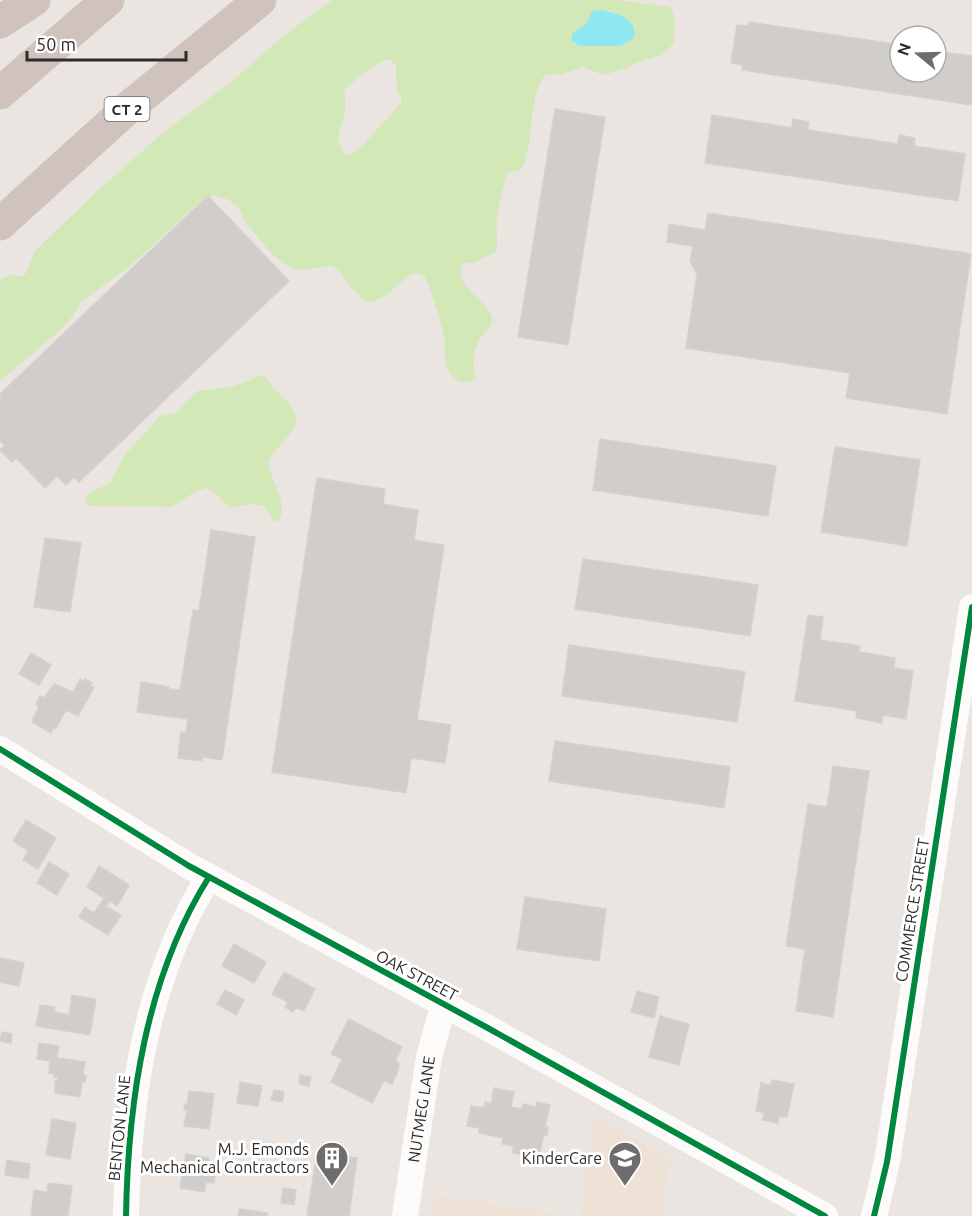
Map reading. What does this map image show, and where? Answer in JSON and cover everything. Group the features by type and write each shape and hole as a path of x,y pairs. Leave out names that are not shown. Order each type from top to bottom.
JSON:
{"highway":[{"path":"0,22 34,0"},
{"path":"0,93 108,0"},
{"name":"CT 2","path":"0,224 129,107 260,0"}],"street":[{"name":"COMMERCE STREET","path":"874,1216 887,1162 972,607"},
{"name":"OAK STREET","path":"1,754 154,846 825,1216"},
{"name":"BENTON LANE","path":"126,1216 131,1118 146,1041 174,949 210,877"},
{"name":"NUTMEG LANE","path":"405,1216 429,1056 444,1004"}],"shaded area":[{"name":"KinderCare","path":"595,1116 671,1158 662,1216 580,1216"},
{"name":"KinderCare","path":"436,1195 571,1216 433,1216"}],"green space":[{"path":"332,0 618,0 670,7 675,18 674,41 661,55 603,75 583,67 562,74 545,75 536,94 530,138 523,166 518,171 508,172 505,180 497,218 496,252 474,263 463,263 460,271 465,285 484,304 492,317 490,326 476,347 474,368 476,378 468,383 455,379 449,371 445,356 444,335 425,277 416,273 409,276 382,298 367,302 332,266 298,270 283,263 270,252 244,220 239,208 229,200 217,196 201,201 129,267 80,303 64,327 0,381 0,280 9,275 22,276 27,272 34,252 94,194 164,132 230,83 283,36","holes":["592,11 610,11 630,21 630,41 621,46 579,46 572,34 587,23","384,60 391,60 396,66 397,92 402,102 361,147 349,155 345,154 338,138 345,112 344,91 359,76"]},
{"path":"259,375 268,379 287,401 294,410 296,418 295,426 268,461 282,506 279,521 274,521 264,506 252,504 230,508 207,488 196,491 172,507 91,506 85,503 87,494 110,483 124,456 160,416 177,412 197,391 231,387"}],"water":[{"path":"592,11 616,14 628,20 634,31 634,38 621,46 579,46 572,41 572,34 587,23"}],"building":[{"path":"749,22 888,43 888,84 948,84 948,53 972,56 972,105 742,70 743,65 731,63 737,25 748,26"},
{"path":"555,109 605,117 568,345 518,337"},
{"path":"712,115 792,128 793,119 809,122 808,130 898,144 899,135 915,138 914,146 965,154 958,201 705,163"},
{"path":"208,196 289,281 79,482 74,477 66,485 57,476 45,488 16,458 12,462 0,450 5,446 0,441 0,394"},
{"path":"708,213 971,254 947,414 846,398 850,373 686,348 697,274 690,261 693,246 667,242 669,224 705,230"},
{"path":"600,439 776,466 768,516 593,490"},
{"path":"835,447 920,460 907,546 821,532"},
{"path":"317,478 385,489 383,504 418,510 414,540 444,545 417,720 451,725 445,763 411,758 406,793 272,772"},
{"path":"211,530 255,537 222,760 203,757 202,761 178,758 181,732 186,733 188,719 137,712 141,682 180,690 193,610 199,611"},
{"path":"45,538 81,543 70,612 34,607"},
{"path":"583,559 758,585 750,636 575,609"},
{"path":"808,615 823,617 820,640 860,646 859,652 895,658 894,668 913,671 906,719 883,715 882,723 856,718 857,711 795,701"},
{"path":"569,645 745,672 737,722 562,696"},
{"path":"31,653 51,665 39,685 19,674"},
{"path":"80,679 92,683 90,685 94,688 78,716 66,710 51,733 32,722 39,706 36,704 40,696 44,698 54,684 73,692"},
{"path":"555,741 730,767 724,808 549,781"},
{"path":"833,766 869,771 833,1017 796,1011 805,949 786,946 808,804 827,807"},
{"path":"26,820 56,838 38,869 23,860 28,851 13,841"},
{"path":"49,862 69,874 57,895 37,883"},
{"path":"99,866 129,885 117,906 110,901 106,906 121,915 108,935 79,917 85,907 94,913 104,898 87,887"},
{"path":"525,897 606,909 599,961 517,949"},
{"path":"234,944 266,962 254,983 222,966"},
{"path":"0,958 24,963 19,986 0,982"},
{"path":"284,972 315,989 304,1011 296,1007 293,1012 285,1007 288,1002 272,994"},
{"path":"225,990 244,1000 236,1015 217,1004"},
{"path":"637,991 659,997 654,1018 631,1012"},
{"path":"72,995 96,999 90,1035 36,1026 40,1005 55,1007 54,1012 69,1015"},
{"path":"660,1016 689,1024 679,1065 649,1057"},
{"path":"349,1019 402,1047 395,1061 399,1063 398,1071 392,1084 384,1081 372,1103 331,1082 342,1059 331,1054"},
{"path":"2,1032 12,1034 11,1043 0,1041"},
{"path":"39,1043 59,1046 57,1058 85,1062 83,1075 86,1076 85,1082 82,1082 80,1097 55,1093 55,1081 57,1082 58,1077 49,1073 50,1061 37,1059"},
{"path":"300,1075 311,1077 309,1086 299,1084"},
{"path":"772,1080 794,1084 787,1117 779,1116 778,1123 762,1120 764,1113 756,1111 761,1083 771,1085"},
{"path":"240,1082 262,1086 258,1106 237,1103"},
{"path":"494,1088 514,1092 511,1107 522,1109 523,1104 536,1107 537,1102 550,1105 545,1127 548,1127 547,1135 544,1134 539,1158 512,1153 514,1146 502,1144 503,1138 479,1133 479,1128 467,1126 471,1106 484,1108 485,1102 491,1104"},
{"path":"274,1090 284,1092 282,1102 271,1100"},
{"path":"189,1091 214,1094 209,1129 184,1126 187,1110 184,1110"},
{"path":"52,1119 76,1123 70,1159 46,1155"},
{"name":"M.J. Emonds Mechanical Contractors","path":"317,1152 357,1158 349,1216 307,1216"},
{"path":"186,1154 209,1158 208,1166 216,1168 214,1183 206,1182 204,1192 180,1188"},
{"path":"7,1160 30,1164 28,1179 5,1175"},
{"path":"48,1183 72,1186 68,1216 31,1216 34,1190 47,1192"},
{"path":"283,1188 296,1190 294,1205 281,1203"},
{"path":"239,1209 268,1213 267,1216 238,1216"}],"cycle path":[{"path":"874,1216 887,1162 972,607"},
{"path":"0,749 189,866 486,1027 825,1216"},
{"path":"126,1216 131,1128 145,1040 170,956 187,916 209,877"}],"place":[{"name":"M.J. Emonds Mechanical Contractors","path":"332,1187"},
{"name":"KinderCare","path":"625,1187"}]}
